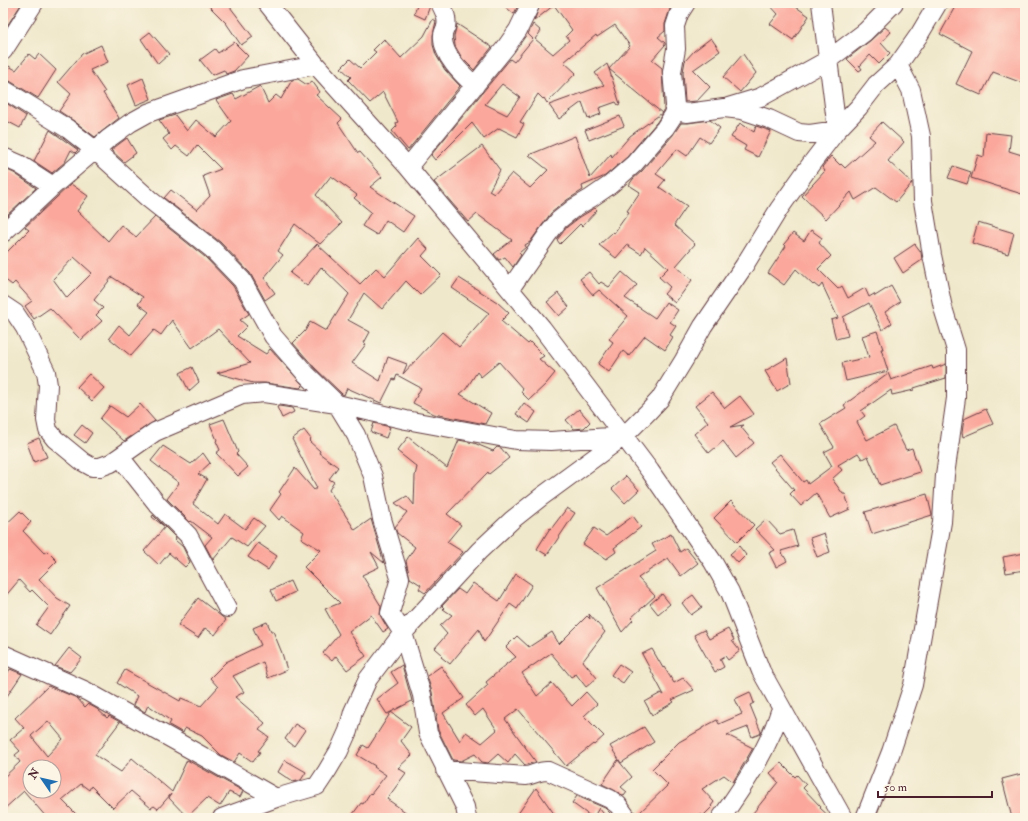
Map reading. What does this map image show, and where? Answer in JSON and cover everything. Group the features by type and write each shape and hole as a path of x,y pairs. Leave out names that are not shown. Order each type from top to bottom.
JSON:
{"street":[{"path":"3,51 34,3"},
{"path":"267,3 316,64 408,167 542,328 650,471 704,550 730,592 761,671 843,818"},
{"path":"440,3 447,21 443,36 450,59 459,71 475,86"},
{"path":"408,167 514,36 531,3"},
{"path":"510,289 559,220 574,208 610,185 634,164 665,128 673,116 675,111 672,72 676,49 675,26 679,14 686,3"},
{"path":"821,3 837,130"},
{"path":"675,111 692,113 724,108 743,104 761,97 828,60 865,32 894,3"},
{"path":"222,818 276,798 317,786 339,751 348,731 353,712 368,679 403,633 479,551 512,520 624,436 639,422 660,398 703,326 744,266 779,209 837,130 859,108 876,85 898,65 919,35 932,5"},
{"path":"3,233 53,186 95,150 130,123 148,113 243,79 316,64"},
{"path":"865,818 891,752 913,685 942,522 945,475 956,398 956,350 943,308 932,255 924,201 921,136 911,90 898,65"},
{"path":"3,89 68,129 95,150 149,199 212,249 242,280 273,336 306,374 336,404 356,435 373,476 382,519 400,578 390,613 403,633 422,695 428,733 445,770 465,807 467,818"},
{"path":"724,108 749,112 800,133 810,134 837,130"},
{"path":"3,157 19,164 53,186"},
{"path":"3,305 14,313 25,328 46,372 48,385 46,420 48,430 78,458 92,467 100,467 111,463 155,432 242,395 264,392 336,404 406,420 516,440 551,441 624,436"},
{"path":"120,456 158,505 188,535 227,608"},
{"path":"3,654 86,691 276,798"},
{"path":"721,818 750,775 777,721 781,708"},
{"path":"445,770 526,776 543,770 548,771 610,799 618,805 627,818"}],"building":[{"path":"3,3 22,3 3,32"},
{"path":"206,3 227,3 253,37 241,45 226,23"},
{"path":"418,3 430,3 425,19 414,14"},
{"path":"501,3 519,3 514,14"},
{"path":"541,3 664,3 670,9 665,24 665,31 658,37 665,43 665,45 652,60 662,68 664,111 657,122 627,157 605,176 582,186 583,190 567,200 551,213 530,242 525,245 526,247 519,253 521,255 513,267 505,257 499,260 494,254 512,240 477,214 468,222 434,182 482,146 500,170 489,191 494,194 512,173 530,188 548,170 529,155 575,136 590,178 611,154 612,157 630,136 662,113 609,69 630,46 615,25 597,37 596,35 564,62 576,73 547,103 544,98 543,99 538,94 520,122 524,124 517,137 499,128 484,139 472,123 435,160 431,155 510,59 514,62 533,39 528,34 533,24 541,31 535,39 553,54 569,40 566,36 572,30 554,5 534,21","holes":["502,84 520,97 507,115 485,104"]},
{"path":"768,3 798,3 796,7 809,16 793,40 770,24 778,14"},
{"path":"957,3 1025,3 1025,84 993,72 981,95 956,84 972,51 940,34"},
{"path":"433,19 436,21 433,35 433,45 436,55 445,70 460,86 408,150 392,131 397,126 396,123 398,122 383,92 370,103 348,80 351,77 341,68 350,59 360,68 376,52 373,50 384,39 401,58 424,36"},
{"path":"457,24 492,47 474,70 462,58 455,46 454,36"},
{"path":"885,27 891,32 881,43 890,53 879,64 870,55 860,66 859,65 862,69 859,71 847,59"},
{"path":"150,32 169,54 158,64 141,39"},
{"path":"711,38 720,51 693,70 710,87 697,101 685,102 683,72 685,61 694,51"},
{"path":"234,42 248,56 234,71 226,74 224,70 212,75 200,60 215,49 218,53"},
{"path":"101,45 108,62 90,70 105,92 103,93 119,118 95,137 59,111 71,94 58,82 82,54"},
{"path":"29,54 35,59 39,54 56,70 38,98 8,80 3,79 3,63 16,70"},
{"path":"743,54 756,73 740,92 723,77"},
{"path":"607,64 620,104 618,105 616,102 599,108 601,114 588,119 582,102 559,119 549,105 604,85 595,73"},
{"path":"143,78 151,99 136,105 128,85"},
{"path":"298,79 307,85 312,81 320,92 316,95 342,119 338,123 358,153 360,152 382,177 370,187 414,216 403,232 386,220 377,235 362,226 371,212 354,198 357,195 331,176 316,195 342,223 320,244 295,224 278,251 283,255 264,278 275,293 265,300 250,273 220,242 164,198 171,190 197,210 210,196 203,176 221,169 197,145 189,156 176,146 172,150 163,139 169,134 159,120 175,115 187,131 196,120 216,137 231,121 216,100 233,94 236,99 260,86 268,103 276,95 281,99 292,80"},
{"path":"3,101 26,116 20,128 3,119"},
{"path":"620,116 624,126 589,140 585,130"},
{"path":"710,120 720,128 709,143 700,137 687,156 677,149 656,174 665,180 659,187 687,206 674,225 695,244 676,266 692,280 675,303 664,294 670,287 659,277 668,268 645,247 641,254 627,245 616,258 599,245 613,232 614,233 629,212 627,211 640,192 629,185 633,179 642,171 673,135 681,123"},
{"path":"882,122 904,142 888,161 912,183 896,202 876,187 855,200 851,192 826,219 802,196 825,171 822,167 831,156 845,168 875,141 869,136"},
{"path":"740,123 754,132 756,126 771,131 758,157 744,150 746,146 731,137"},
{"path":"50,130 78,150 75,153 71,150 65,162 52,173 34,161"},
{"path":"986,132 1011,135 1009,151 1025,156 1025,195 971,178 978,155 984,157"},
{"path":"127,138 136,153 124,162 111,150"},
{"path":"953,166 971,172 967,184 948,178"},
{"path":"3,168 14,173 36,188 6,216 3,214"},
{"path":"71,184 88,196 77,211 108,241 121,225 136,237 155,217 205,257 233,286 249,314 240,320 247,326 237,336 266,354 270,349 303,385 300,388 265,383 253,383 217,373 250,363 218,329 192,348 172,320 161,335 154,330 131,356 109,338 119,325 130,335 149,312 138,304 143,297 112,277 94,300 103,308 96,315 102,321 81,340 50,308 34,319 25,306 32,301 15,282 12,285 3,278 3,256 29,230 25,227","holes":["74,257 92,273 67,298 53,279"]},
{"path":"595,208 597,210 582,226 580,224 560,244 557,240 567,227"},
{"path":"978,222 1014,233 1008,254 972,243"},
{"path":"811,230 822,238 819,243 831,256 818,269 838,289 842,286 848,298 865,288 869,297 874,294 875,296 891,286 900,302 885,312 892,323 882,330 869,303 843,317 848,336 836,339 831,320 838,318 822,284 819,288 814,284 813,285 796,269 784,285 768,273 786,246 784,244 793,233 804,241"},
{"path":"418,238 428,249 422,256 441,275 420,295 406,281 382,309 364,293 348,320 370,332 364,343 366,344 352,363 380,381 388,357 407,364 403,374 442,332 459,347 489,313 452,288 459,278 497,302 509,313 501,321 528,344 530,342 544,356 539,359 555,373 529,400 521,392 523,389 499,362 481,377 477,372 466,389 460,394 491,413 485,424 434,414 413,403 421,388 397,375 395,380 393,379 381,403 347,388 344,395 314,367 293,343 305,331 310,322 326,331 349,294 321,267 307,286 290,273 317,244 360,284 376,268 385,276"},
{"path":"915,244 921,252 922,260 903,273 894,258"},
{"path":"589,272 599,284 601,282 609,287 622,272 637,285 625,298 655,318 666,302 678,310 670,322 676,326 670,335 673,337 665,350 645,336 629,356 623,351 609,372 598,364 613,342 609,339 628,316 599,290 593,295 580,279"},
{"path":"558,293 569,307 559,316 547,302"},
{"path":"877,331 888,371 846,381 842,363 869,357 862,336"},
{"path":"787,358 791,383 777,391 765,371"},
{"path":"946,364 946,378 914,388 914,390 892,395 891,390 861,411 865,416 857,422 867,440 894,426 906,450 912,448 920,472 880,485 868,456 862,459 858,453 838,465 842,470 832,479 843,494 845,494 850,509 830,518 816,493 801,506 790,494 794,490 770,462 780,454 803,482 806,480 808,484 832,466 824,452 834,447 820,424 846,408 844,405 888,373 891,380 932,366 933,369"},
{"path":"192,367 199,382 189,391 180,373"},
{"path":"89,374 104,388 92,401 77,387"},
{"path":"712,392 725,408 740,396 754,414 730,427 744,425 741,427 754,443 736,458 723,441 709,453 694,434 708,422 695,406"},
{"path":"524,403 536,412 529,423 516,414"},
{"path":"140,404 155,421 124,441 100,419 110,406 126,417"},
{"path":"277,407 292,408 294,412 282,418"},
{"path":"579,409 590,422 584,428 574,429 566,420"},
{"path":"986,409 993,424 963,437 962,433 964,419"},
{"path":"224,419 238,452 236,454 248,467 238,476 216,453 220,450 210,424"},
{"path":"374,423 390,427 386,438 371,432"},
{"path":"82,425 92,433 85,443 74,435"},
{"path":"304,430 311,439 309,441 320,451 319,453 338,467 329,479 334,482 329,490 355,530 371,519 384,563 371,552 379,567 362,575 381,606 380,615 388,629 383,632 371,615 349,632 366,656 347,670 336,656 332,661 323,653 339,634 325,609 340,603 304,567 321,550 301,538 304,532 282,516 279,520 270,510 281,494 279,492 295,468 314,490 317,488 292,439"},
{"path":"408,437 447,468 459,440 474,443 493,451 497,447 501,448 509,458 489,474 488,472 447,514 461,525 447,542 463,552 425,593 419,589 421,585 410,578 406,561 415,547 397,533 395,527 407,512 395,503 407,496 414,505 415,476 417,467 397,451"},
{"path":"39,438 47,457 34,462 27,443"},
{"path":"163,446 191,464 203,453 210,463 198,474 207,479 193,504 218,524 225,514 245,529 254,518 265,526 247,547 232,537 213,560 205,545 212,537 191,521 190,522 167,499 179,483 151,461"},
{"path":"626,476 639,490 625,503 612,489"},
{"path":"927,494 932,515 872,534 865,512"},
{"path":"731,501 754,525 737,542 714,518"},
{"path":"567,508 575,513 547,555 537,549 550,528 551,529"},
{"path":"20,511 31,522 23,531 44,553 47,551 57,561 39,579 57,598 70,606 50,635 36,625 49,607 32,590 30,592 19,580 3,599 3,527"},
{"path":"153,515 165,527 152,517"},
{"path":"633,516 641,527 614,548 616,552 606,559 583,544 594,528 606,536"},
{"path":"766,519 780,534 793,530 798,546 781,551 787,561 776,567 769,553 775,550 755,529"},
{"path":"165,527 176,538 175,540 183,547 190,562 185,567 169,553 159,565 144,551"},
{"path":"824,533 830,552 817,557 810,538"},
{"path":"671,534 680,552 686,548 698,563 681,576 668,558 638,578 655,596 631,618 633,620 622,632 597,588 656,551 652,544"},
{"path":"258,543 277,556 268,570 248,557"},
{"path":"739,546 746,555 738,563 730,554"},
{"path":"1025,553 1025,570 1006,573 1003,557"},
{"path":"516,574 532,585 517,609 510,604 484,642 479,629 450,664 441,657 443,655 435,648 447,634 440,626 452,615 443,609 444,608 442,606 458,589 465,594 473,583 499,601"},
{"path":"290,581 295,592 276,601 271,590"},
{"path":"662,594 670,604 658,614 650,604"},
{"path":"693,595 702,607 691,615 682,603"},
{"path":"198,598 226,620 215,635 205,628 198,638 178,625"},
{"path":"589,614 605,632 583,661 597,678 586,687 576,674 571,677 551,653 522,673 537,696 552,683 572,706 586,692 597,704 584,716 604,736 566,766 518,709 505,719 536,762 525,765 515,754 508,763 498,754 488,763 482,762 475,754 461,761 453,760 438,730 437,715 427,676 441,666 464,698 443,713 460,741 466,732 482,743 497,730 483,709 475,716 466,705 488,685 486,682 516,657 506,647 517,636 529,647 552,632 559,644 587,616 590,619"},
{"path":"267,622 271,631 273,631 287,670 268,678 263,662 233,676 244,692 235,697 265,723 259,730 269,737 258,751 260,752 253,762 240,753 234,762 221,755 202,736 185,728 183,733 169,725 171,721 148,705 145,712 133,705 137,696 117,683 125,670 180,701 181,698 201,706 218,687 210,678 226,662 261,645 253,628"},
{"path":"728,629 734,640 732,641 740,651 728,660 725,656 720,659 724,667 715,672 694,635 704,630 709,639"},
{"path":"69,648 82,658 70,672 55,666"},
{"path":"652,649 674,683 683,678 694,690 672,700 674,702 652,715 645,702 661,693 664,695 642,654"},
{"path":"619,664 631,672 623,683 611,675"},
{"path":"402,665 412,701 387,714 377,699 398,683 391,672"},
{"path":"10,669 22,674 3,702 3,681"},
{"path":"48,686 77,698 85,707 88,704 97,709 107,718 109,716 120,722 95,755 121,772 132,758 172,792 187,760 243,791 240,797 229,792 220,806 207,798 187,817 169,798 171,794 158,809 154,806 151,808 131,791 113,808 91,786 89,790 81,784 62,800 80,818 47,818 31,799 62,799 62,759 22,759 22,793 3,810 3,778 20,762 15,755 20,751 10,740 24,728 15,718","holes":["48,721 63,739 47,756 31,736"]},
{"path":"750,692 754,703 750,705 761,732 760,734 752,737 748,727 727,735 753,748 733,782 724,775 702,789 714,802 711,806 712,807 703,816 701,814 696,818 637,818 637,815 668,785 652,769 679,742 717,720 719,724 742,714 735,699"},
{"path":"391,712 411,727 401,741 412,755 398,768 406,773 387,799 414,818 350,818 386,775 357,755 363,745 368,748"},
{"path":"295,724 305,730 294,746 285,739"},
{"path":"644,727 654,742 621,763 610,746"},
{"path":"285,760 306,772 301,780 293,782 278,772"},
{"path":"618,760 632,777 621,787 627,792 624,796 602,784"},
{"path":"781,763 795,777 797,775 806,785 803,788 821,807 820,808 831,818 749,818 778,782 770,773"},
{"path":"1025,773 1025,818 1012,818 1002,779"},
{"path":"536,788 557,818 515,818"},
{"path":"577,796 605,808 611,814 607,818 599,808 593,818 572,803"}]}
